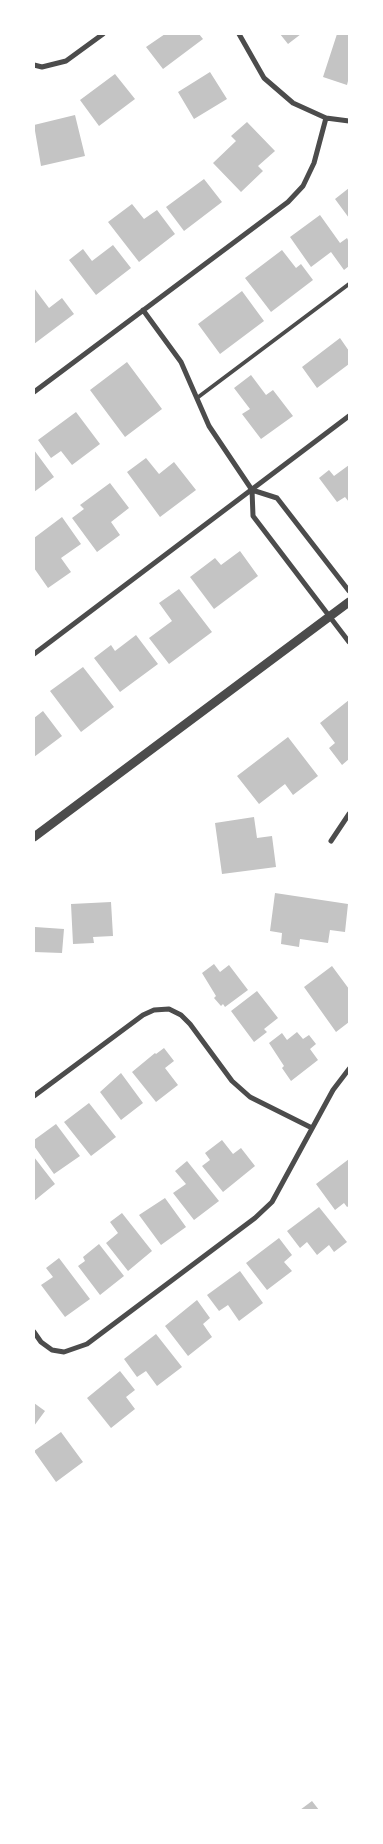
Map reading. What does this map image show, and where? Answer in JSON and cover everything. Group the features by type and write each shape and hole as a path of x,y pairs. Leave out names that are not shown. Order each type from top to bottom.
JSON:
{"street":[{"path":"34,65 42,67 66,61 102,34"},
{"path":"239,34 264,78 293,103 326,118 349,121"},
{"path":"34,392 288,202 303,186 314,162 326,118"},
{"path":"143,310 181,362 209,426 252,490 253,516 349,642"},
{"path":"34,654 349,416"},
{"path":"252,490 277,498 349,592"},
{"path":"34,837 349,602"},
{"path":"331,841 349,814"},
{"path":"34,1096 143,1015 154,1010 169,1009 181,1015 190,1024 232,1081 250,1097 312,1128"},
{"path":"34,1332 41,1342 52,1350 64,1352 87,1344 256,1218 272,1202 337,1084 349,1069"}],"lane":[{"path":"197,398 349,284"}],"building":[{"path":"165,34 199,34 203,39 163,69 146,47"},
{"path":"280,34 301,34 288,44"},
{"path":"337,34 349,34 349,77 347,85 323,77"},
{"path":"210,72 227,99 194,119 178,92"},
{"path":"115,74 135,99 99,126 80,100"},
{"path":"75,115 85,156 41,166 34,125"},
{"path":"247,122 275,151 258,166 263,171 241,192 213,163 236,141 231,136"},
{"path":"204,179 222,202 184,231 166,207"},
{"path":"349,188 349,218 335,199"},
{"path":"132,204 144,219 157,210 175,234 139,262 108,222"},
{"path":"320,215 340,243 347,238 349,242 349,266 344,270 331,252 311,267 290,237"},
{"path":"113,245 131,268 96,295 69,260 83,249 92,261"},
{"path":"282,250 296,268 301,264 313,280 271,312 245,278"},
{"path":"34,288 49,308 62,298 74,314 34,344"},
{"path":"242,291 264,321 220,354 198,324"},
{"path":"340,338 349,351 349,364 317,388 302,367"},
{"path":"127,362 162,409 125,437 90,390"},
{"path":"251,375 266,395 273,390 293,416 261,439 242,414 250,409 234,388"},
{"path":"76,412 100,444 72,465 61,451 51,458 38,440"},
{"path":"34,450 54,477 34,492"},
{"path":"146,458 159,474 174,462 196,490 160,517 127,472"},
{"path":"349,465 349,502 345,497 337,502 319,478 329,470 334,476"},
{"path":"110,483 129,508 111,522 120,535 97,552 72,518 84,509 80,505"},
{"path":"62,517 81,544 61,558 71,572 48,588 34,568 34,538"},
{"path":"240,551 258,576 214,609 190,577 215,558 221,565"},
{"path":"179,589 212,632 169,664 149,638 172,621 159,603"},
{"path":"136,635 158,664 120,692 94,658 111,645 115,651"},
{"path":"83,667 114,707 81,732 50,691"},
{"path":"349,700 349,759 342,765 329,748 335,743 320,723"},
{"path":"43,711 62,736 34,757 34,718"},
{"path":"288,737 318,776 293,795 285,784 259,804 237,776"},
{"path":"254,817 257,838 272,836 276,867 222,874 215,823"},
{"path":"275,893 348,904 345,932 330,930 328,943 300,939 299,947 281,944 282,933 270,931"},
{"path":"111,902 113,936 93,937 94,943 73,944 71,904"},
{"path":"35,927 64,929 62,953 34,952"},
{"path":"214,964 220,972 229,965 248,990 225,1007 223,1004 221,1006 214,998 216,996 202,973"},
{"path":"332,966 349,989 349,1022 336,1032 304,987"},
{"path":"257,991 278,1018 264,1029 267,1032 254,1042 231,1011"},
{"path":"297,1032 303,1039 309,1035 316,1044 310,1049 318,1060 291,1081 269,1043 282,1033 287,1040"},
{"path":"164,1048 174,1061 165,1068 178,1085 156,1102 132,1072"},
{"path":"121,1073 143,1103 121,1120 100,1092"},
{"path":"89,1103 116,1137 91,1156 64,1122"},
{"path":"56,1124 80,1156 54,1174 34,1146 34,1140"},
{"path":"222,1140 233,1154 241,1148 255,1166 223,1192 202,1166 210,1160 205,1153"},
{"path":"34,1157 55,1184 34,1201"},
{"path":"349,1159 349,1206 347,1207 344,1203 335,1210 316,1184"},
{"path":"187,1161 219,1201 194,1220 173,1193 186,1184 175,1171"},
{"path":"165,1198 186,1227 161,1245 139,1215"},
{"path":"319,1207 347,1242 334,1252 329,1245 317,1255 307,1242 300,1248 287,1231"},
{"path":"122,1213 152,1251 128,1271 106,1243 118,1233 110,1222"},
{"path":"279,1238 292,1255 284,1262 292,1271 267,1290 246,1263"},
{"path":"99,1244 124,1276 100,1295 78,1266 85,1261 83,1257"},
{"path":"59,1258 90,1299 65,1317 41,1285 53,1277 46,1268"},
{"path":"240,1271 263,1303 239,1321 228,1305 219,1311 207,1295"},
{"path":"197,1300 210,1318 203,1324 212,1337 188,1356 165,1326"},
{"path":"156,1334 182,1367 157,1386 146,1371 137,1377 124,1359"},
{"path":"120,1371 135,1390 126,1397 135,1409 111,1428 87,1398"},
{"path":"34,1403 45,1411 34,1426"},
{"path":"61,1432 83,1462 56,1482 34,1451"},
{"path":"312,1801 319,1810 300,1810"}]}
